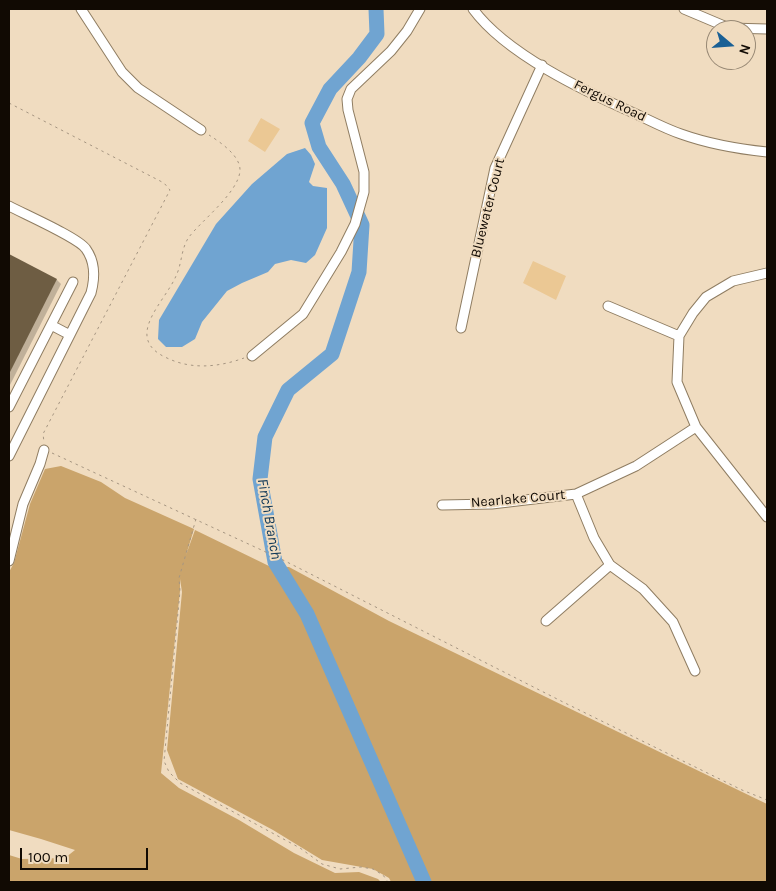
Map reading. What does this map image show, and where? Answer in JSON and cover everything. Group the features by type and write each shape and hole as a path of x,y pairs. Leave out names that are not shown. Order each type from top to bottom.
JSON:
{"street":[{"path":"81,9 122,72 138,88 201,130"},
{"path":"252,356 303,314 341,252 355,224 364,192 364,172 348,110 347,99 351,89 358,81 391,51 407,31 420,9"},
{"name":"Fergus Road","path":"473,9 504,40 592,95 680,134 721,145 767,152"},
{"path":"684,9 729,28 767,29"},
{"name":"Bluewater Court","path":"461,328 495,168 542,65"},
{"path":"9,206 72,238 86,248 92,260 96,276 91,293 70,335 13,437 9,456"},
{"path":"767,273 733,281 706,297 680,336 677,382 696,426 767,517"},
{"path":"9,407 73,282"},
{"path":"608,306 680,336"},
{"path":"51,325 70,335"},
{"name":"Nearlake Court","path":"442,504 492,504 576,494 636,466 696,426"},
{"path":"9,561 23,504 44,450"},
{"path":"576,494 594,538 610,565 643,589 674,622 696,671"},
{"path":"546,621 610,565"}],"path":[{"path":"9,103 164,183 170,190 43,434 44,450 284,560 742,790 767,800"},
{"path":"201,130 231,151 240,171 236,182 219,206 188,238 177,275 151,316 147,326 147,335 149,342 156,352 163,357 183,364 215,366 252,356"},
{"path":"196,519 179,578 180,591 164,762 169,772 180,783 300,848 322,864 340,869 373,868 383,875 388,882"}],"shaded area":[{"path":"261,118 280,129 265,152 248,141"},
{"path":"533,261 566,276 556,300 523,283"},
{"path":"61,466 101,482 125,498 194,529 186,555 195,530 269,566 289,567 389,621 767,804 767,882 391,882 389,878 373,869 322,860 273,830 178,779 167,750 182,592 180,579 161,773 179,788 239,820 294,853 335,873 359,872 381,882 9,882 9,855 22,859 65,858 75,850 9,830 9,572 14,563 30,504 45,469"}],"water":[{"path":"305,148 315,164 309,182 313,186 327,188 327,228 315,255 306,263 291,260 275,264 268,272 227,291 202,322 195,339 182,347 166,347 158,339 159,320 216,224 252,184 287,154"}],"building":[{"path":"9,254 57,279 9,374"}],"waterway":[{"name":"Finch Branch","path":"376,9 377,34 359,58 330,89 312,123 319,147 343,184 362,225 359,272 332,354 288,390 265,437 260,479 275,562 307,614 424,882"}]}
